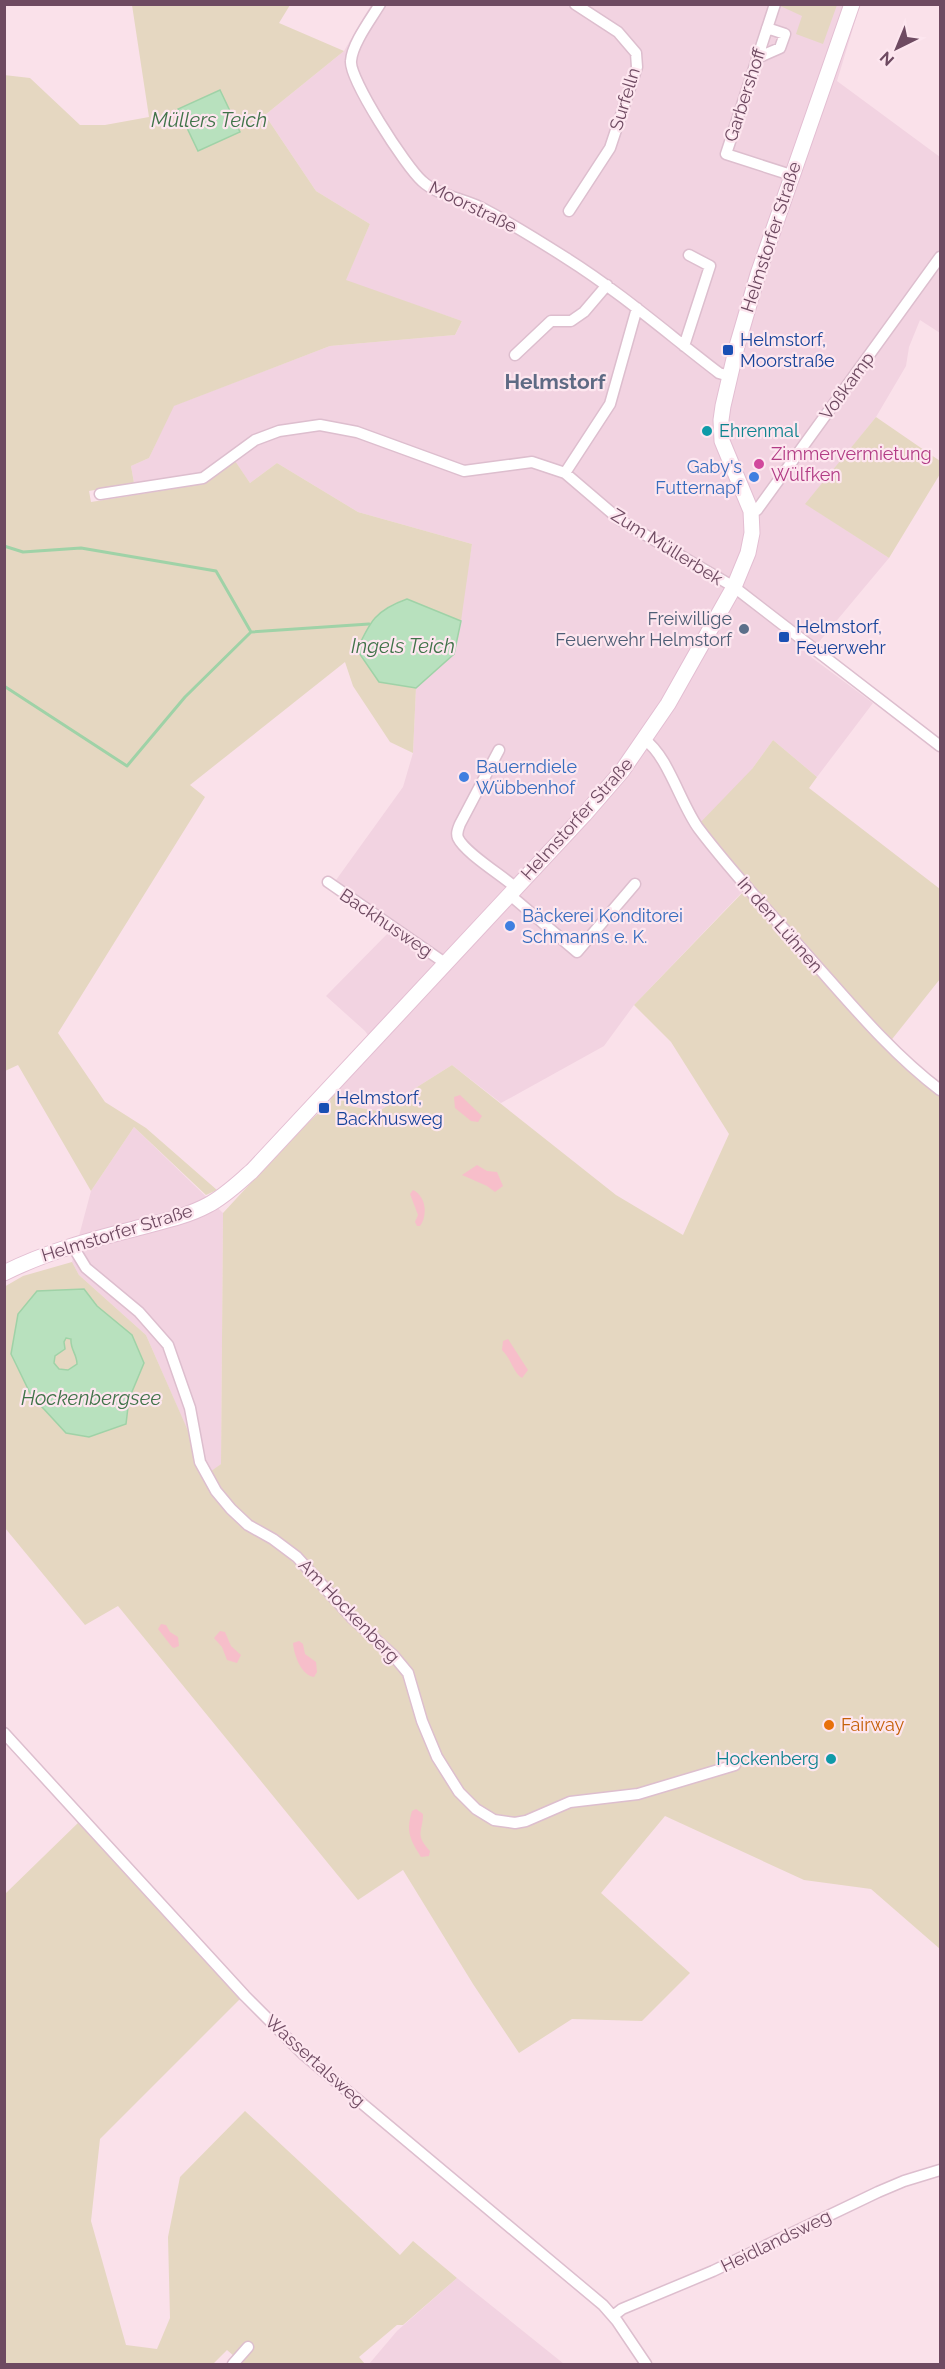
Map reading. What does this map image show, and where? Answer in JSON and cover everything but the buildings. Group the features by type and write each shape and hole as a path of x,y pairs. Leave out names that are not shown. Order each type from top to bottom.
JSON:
{"main road":[{"name":"Helmstorfer Straße","path":"4,1273 27,1261 72,1245 183,1216 208,1205 230,1191 252,1171 592,806 645,740 685,676 734,587 748,553 752,533 751,511 722,441 721,420 729,376 758,274 852,4"}],"street":[{"name":"Moorstraße","path":"380,4 363,31 351,58 351,71 410,168 423,182 444,194 478,206 545,244 607,285 719,373 729,376"},
{"name":"Surfelln","path":"569,211 610,148 637,67 636,53 618,32 575,4"},
{"name":"Garbershoff","path":"775,4 726,154 791,175"},
{"path":"757,58 780,48 785,34 767,28"},
{"path":"684,346 710,266 689,255"},
{"name":"Voßkamp","path":"751,511 757,510 940,257"},
{"path":"515,355 551,321 571,321 584,312 607,285"},
{"path":"566,473 610,404 637,308"},
{"name":"Zum Müllerbek","path":"100,494 203,478 255,440 279,431 320,425 357,432 464,471 532,462 566,473 620,520 734,587 940,746"},
{"name":"In den Lühnen","path":"645,740 659,755 689,814 740,879 852,1006 918,1073 940,1090"},
{"path":"499,750 457,834 459,840 471,852 577,952 634,884"},
{"name":"Backhusweg","path":"328,882 445,963"},
{"name":"Am Hockenberg","path":"72,1245 86,1268 139,1312 168,1345 190,1407 200,1462 216,1491 248,1525 273,1539 297,1557 352,1618 393,1654 408,1674 422,1721 437,1757 459,1792 476,1809 494,1820 514,1823 526,1821 570,1802 637,1794 735,1765"},
{"name":"Wassertalsweg","path":"4,1733 245,1996 303,2054 613,2316 646,2364"},
{"name":"Heidlandsweg","path":"613,2316 622,2309 713,2271 878,2192 940,2170"},
{"path":"233,2364 248,2347"}],"shaded area":[{"path":"776,4 837,5 823,44 796,34 802,16"},
{"path":"132,5 290,5 279,23 344,51 265,115 316,191 370,224 346,280 462,321 455,335 330,346 174,406 149,458 131,466 134,483 89,491 91,502 203,484 235,461 250,483 277,463 358,512 472,544 461,621 406,599 381,612 375,618 357,649 379,682 416,688 413,753 390,742 353,686 345,662 190,785 205,797 58,1033 105,1102 146,1128 217,1190 206,1195 134,1127 91,1191 18,1065 5,1071 4,75 30,78 80,125 105,125 149,117"},
{"path":"371,5 860,5 837,81 940,157 940,333 920,320 909,347 906,366 876,417 806,504 889,558 818,643 811,657 873,703 817,777 773,740 752,769 747,887 634,1005 604,1046 501,1103 452,1065 379,1111 349,1106 336,1091 376,1047 365,1031 326,996 391,930 331,887 403,787 413,753 416,688 454,654 472,544 358,512 277,463 250,483 228,452 201,473 134,483 131,466 149,458 173,406 330,346 455,335 462,321 345,281 370,224 316,191 265,115 344,51"},
{"path":"876,417 940,461 940,474 889,558 805,504"},
{"path":"773,740 817,777 809,788 940,889 940,979 889,1043 940,1086 940,1949 871,1889 804,1880 665,1816 601,1893 690,1973 642,2021 572,2019 519,2053 473,1984 403,1870 358,1900 118,1606 85,1625 5,1528 4,1287 23,1276 72,1262 79,1275 146,1335 207,1474 221,1464 223,1213 293,1137 330,1102 331,1096 336,1091 349,1106 379,1111 452,1065 616,1195 683,1235 729,1134 671,1042 634,1005 747,888 697,826 752,769","holes":["84,1289 97,1306 132,1335 144,1363 129,1400 126,1424 31,1395 23,1377"]},
{"path":"134,1127 223,1213 221,1464 207,1475 146,1335 79,1275 72,1262 91,1191"},
{"path":"66,1338 71,1339 77,1364 68,1370 59,1369 54,1363 55,1356"},
{"path":"80,1821 242,1997 100,2139 91,2221 126,2345 157,2349 170,2318 168,2237 180,2177 245,2111 400,2255 413,2241 457,2278 403,2325 397,2325 359,2357 365,2364 243,2364 227,2350 213,2364 5,2364 5,1894"},
{"path":"457,2278 564,2364 369,2364 397,2331"}],"sand":[{"path":"460,1095 482,1116 478,1122 471,1121 455,1108 454,1097"},
{"path":"477,1165 487,1171 497,1172 503,1186 495,1192 462,1175"},
{"path":"413,1190 421,1197 425,1211 420,1226 417,1226 415,1222 418,1215 410,1194"},
{"path":"508,1339 528,1370 522,1378 502,1350 503,1341"},
{"path":"161,1624 166,1625 170,1632 178,1637 179,1646 172,1647 158,1629"},
{"path":"220,1631 225,1632 231,1646 241,1655 237,1663 227,1660 222,1647 214,1638"},
{"path":"299,1641 303,1644 305,1654 316,1662 317,1672 314,1677 305,1673 297,1659 293,1643"},
{"path":"416,1809 423,1814 420,1833 422,1841 430,1851 429,1856 421,1857 410,1834 410,1818 412,1811"}],"water":[{"name":"Müllers Teich","path":"220,90 240,132 198,151 178,109"},
{"name":"Ingels Teich","path":"407,599 461,621 454,654 416,688 379,682 357,650 375,618 396,603"},
{"name":"Hockenbergsee","path":"84,1289 97,1306 132,1335 144,1363 129,1399 126,1424 89,1437 66,1433 31,1395 11,1354 18,1314 37,1291","holes":["66,1338 71,1339 77,1364 68,1370 59,1369 54,1363 55,1356 65,1349"]}],"waterway":[{"path":"4,546 23,552 81,548 216,571 251,632 369,624"},
{"path":"4,686 127,766 185,697 251,632"}],"place":[{"name":"Helmstorf, Moorstraße","path":"728,350"},
{"name":"Ehrenmal","path":"707,431"},
{"name":"Zimmervermietung Wülfken","path":"759,464"},
{"name":"Gaby's Futternapf","path":"754,477"},
{"name":"Freiwillige Feuerwehr Helmstorf","path":"744,629"},
{"name":"Helmstorf, Feuerwehr","path":"784,637"},
{"name":"Bauerndiele Wübbenhof","path":"464,777"},
{"name":"Bäckerei Konditorei Schmanns e. K.","path":"510,926"},
{"name":"Helmstorf, Backhusweg","path":"324,1108"},
{"name":"Fairway","path":"829,1725"},
{"name":"Hockenberg","path":"831,1759"}],"district":[{"name":"Helmstorf","path":"555,382"}]}
